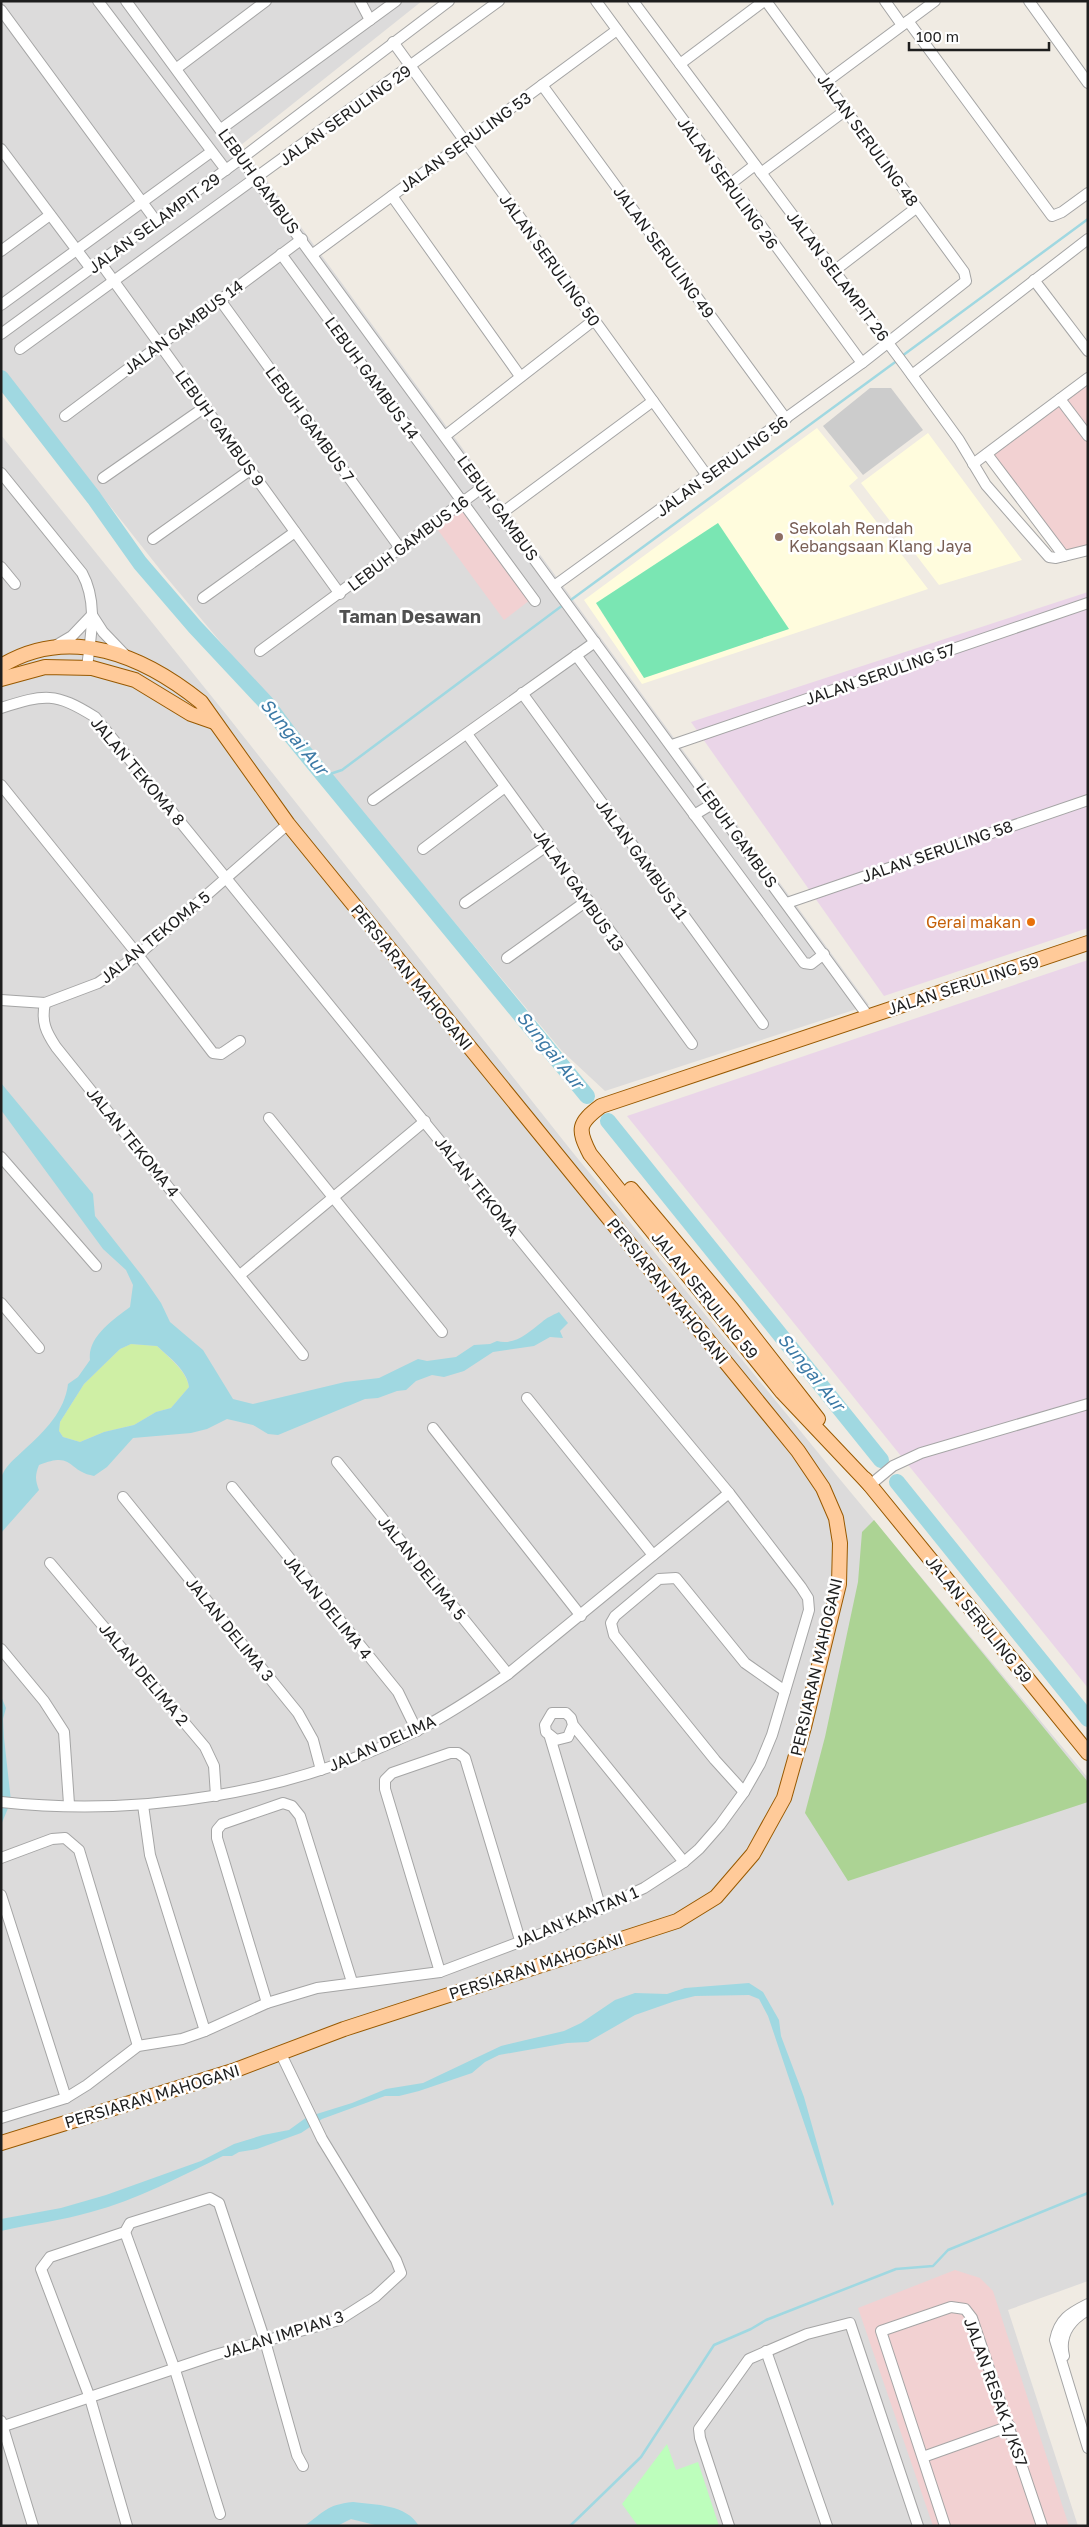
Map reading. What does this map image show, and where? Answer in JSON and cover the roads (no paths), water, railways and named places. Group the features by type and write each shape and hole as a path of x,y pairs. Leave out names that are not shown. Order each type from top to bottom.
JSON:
{"main road":[{"name":"PERSIARAN MAHOGANI","path":"1,666 30,653 71,645 113,652 144,665 186,690 201,702 288,824 798,1451 823,1488 836,1518 840,1543 839,1584 784,1798 753,1854 716,1896 677,1921 344,2029 281,2054 1,2142"},
{"path":"1,679 45,667 87,667 135,680 191,714 214,722"},
{"name":"JALAN SERULING 59","path":"1088,943 601,1106 587,1117 581,1126 581,1134 590,1154 782,1392 870,1485 1088,1753"}],"street":[{"path":"98,1 226,170"},
{"path":"177,68 266,1"},
{"path":"360,1 370,20"},
{"path":"221,129 396,1"},
{"name":"JALAN SELAMPIT 29","path":"1,334 226,170 392,42 449,1"},
{"name":"JALAN SERULING 29","path":"20,349 500,1"},
{"name":"JALAN SERULING 26","path":"596,1 729,185 862,363"},
{"name":"JALAN SELAMPIT 26","path":"633,1 909,371 986,485 1049,557 1064,556"},
{"path":"680,64 765,1"},
{"name":"JALAN SERULING 48","path":"765,1 964,272 966,281"},
{"path":"885,1 905,23 1052,216 1062,212 1088,193"},
{"path":"826,82 935,1"},
{"path":"1029,1 1088,83"},
{"name":"LEBUH GAMBUS","path":"131,3 868,1016"},
{"path":"1,10 156,221"},
{"name":"JALAN SERULING 53","path":"313,254 617,30"},
{"name":"JALAN SERULING 50","path":"392,42 708,477"},
{"name":"JALAN SERULING 49","path":"542,85 786,419"},
{"path":"729,185 758,169 846,110"},
{"name":"LEBUH GAMBUS 9","path":"1,149 77,250 113,282 340,594"},
{"path":"1,305 211,152"},
{"path":"392,196 520,376"},
{"path":"834,271 916,208"},
{"path":"1,251 50,215"},
{"name":"JALAN GAMBUS 14","path":"65,416 302,239"},
{"path":"909,371 1088,239"},
{"name":"LEBUH GAMBUS 14","path":"281,254 535,600"},
{"path":"1034,280 1088,351"},
{"name":"JALAN SERULING 56","path":"554,586 708,477 862,363 891,348 966,281"},
{"name":"LEBUH GAMBUS 7","path":"220,300 400,548"},
{"path":"446,436 520,376 594,320"},
{"path":"973,464 1088,378"},
{"path":"1060,399 1088,436"},
{"path":"502,513 653,401"},
{"path":"103,478 204,407"},
{"path":"987,454 1064,556 1088,550"},
{"path":"153,539 250,470"},
{"path":"2,476 82,573 90,588 92,615 87,667"},
{"name":"LEBUH GAMBUS 16","path":"260,651 483,487"},
{"path":"203,598 295,532"},
{"path":"1,567 15,584"},
{"name":"JALAN SERULING 57","path":"672,746 1088,603"},
{"path":"52,648 72,636 92,615"},
{"path":"92,615 103,632 128,658"},
{"path":"373,800 595,642"},
{"path":"576,656 804,963 811,964 824,954"},
{"name":"JALAN GAMBUS 11","path":"522,693 763,1024"},
{"name":"JALAN TEKOMA 8","path":"1,708 36,697 48,696 69,701 95,717 228,878"},
{"name":"JALAN GAMBUS 13","path":"467,734 588,900 631,963 692,1044"},
{"path":"1,785 138,954 214,1053 221,1054 240,1041"},
{"path":"423,850 506,787"},
{"name":"JALAN SERULING 58","path":"787,903 1088,800"},
{"path":"694,815 714,803"},
{"name":"JALAN TEKOMA 5","path":"1,1000 44,1003 98,983 138,954 228,878 288,824"},
{"path":"465,903 548,845"},
{"name":"JALAN TEKOMA","path":"228,878 596,1333 729,1492 808,1598"},
{"path":"507,958 588,900"},
{"name":"JALAN TEKOMA 4","path":"44,1003 42,1018 46,1031 56,1047 303,1355"},
{"path":"269,1118 442,1332"},
{"path":"240,1275 425,1122"},
{"path":"1,1157 96,1266"},
{"path":"1,1303 39,1348"},
{"path":"527,1398 653,1555"},
{"path":"870,1485 893,1466 921,1453 1088,1404"},
{"path":"433,1428 581,1616"},
{"name":"JALAN DELIMA 5","path":"337,1462 508,1674"},
{"name":"JALAN DELIMA 4","path":"232,1488 398,1692 417,1730"},
{"name":"JALAN DELIMA","path":"1,1802 20,1804 143,1805 216,1796 321,1770 417,1730 471,1700 508,1674 581,1616 729,1492"},
{"name":"JALAN DELIMA 3","path":"123,1497 298,1712 313,1740 321,1770"},
{"name":"JALAN DELIMA 2","path":"50,1563 205,1747 214,1766 216,1796"},
{"path":"744,1792 715,1760 614,1635 610,1623 659,1579 676,1578 745,1663 786,1690"},
{"name":"JALAN KANTAN 1","path":"138,2046 182,2039 205,2031 267,2003 317,1988 440,1972 601,1909 644,1888 684,1862 720,1825 744,1792 763,1757 786,1690 809,1610 808,1598"},
{"path":"1,1649 44,1700 64,1732 69,1804"},
{"path":"601,1909 550,1737 544,1725 552,1713 566,1713 571,1718 573,1725 684,1862"},
{"path":"550,1737 562,1740 572,1731 573,1725"},
{"path":"440,1972 385,1789 386,1780 392,1772 450,1753 458,1753 465,1758 520,1940"},
{"path":"267,2003 217,1838 217,1830 222,1824 283,1803 292,1806 300,1816 352,1982"},
{"path":"143,1805 150,1855 205,2031"},
{"path":"1,1858 52,1839 65,1838 79,1850 138,2046 88,2085 66,2098 1,2118"},
{"path":"1,1895 66,2098"},
{"name":"JALAN IMPIAN 3","path":"2,2424 90,2398 215,2355 339,2320 375,2297 401,2273 396,2260 322,2139 281,2054"},
{"path":"128,2526 90,2398 41,2269 50,2257 125,2232 130,2223 169,2209 210,2198 219,2203 264,2341 297,2455 303,2466"},
{"path":"125,2232 175,2370 220,2514"},
{"path":"1088,2304 1066,2316 1060,2323 1055,2340 1088,2448"},
{"name":"JALAN RESAK 1/KS7","path":"945,2526 881,2331 950,2307 965,2309 972,2318 1010,2426 1042,2526"},
{"path":"1088,2310 1071,2322 1067,2328 1063,2345 1088,2426"},
{"path":"728,2526 700,2438 700,2429 749,2359 806,2334 850,2322 918,2526"},
{"path":"766,2351 826,2526"},
{"path":"2,2424 33,2526"},
{"path":"923,2457 1010,2426"}],"water":[{"path":"1,1083 93,1194 95,1216 143,1277 161,1303 170,1322 203,1350 233,1399 253,1404 345,1382 379,1378 418,1359 427,1361 456,1357 474,1345 516,1340 559,1312 568,1323 560,1331 563,1338 550,1337 534,1346 493,1352 464,1371 444,1377 432,1375 416,1381 406,1390 397,1391 378,1398 365,1399 278,1435 268,1434 253,1425 227,1419 207,1429 191,1433 133,1438 107,1467 94,1476 85,1474 65,1461 51,1461 39,1465 36,1478 39,1490 1,1533 1,1479 5,1470 58,1412 63,1403 68,1384 78,1377 90,1360 90,1352 97,1336 130,1307 133,1285 126,1270 103,1249 1,1110","holes":["131,1344 157,1346 181,1369 188,1381 189,1387 171,1408 156,1412 134,1425 104,1432 80,1442 63,1437 59,1431 60,1422 84,1384 120,1349"]},
{"path":"1,1696 6,1708 3,1719 4,1738 11,1801 1,1825"},
{"path":"749,1983 763,1992 779,2020 781,2036 804,2097 834,2204 832,2206 768,2016 759,1999 749,1995 695,1996 635,2015 588,2042 567,2043 499,2055 485,2062 472,2073 419,2091 399,2096 385,2096 322,2119 301,2133 257,2149 239,2152 232,2156 223,2156 158,2187 108,2207 68,2218 1,2231 1,2219 61,2208 106,2195 201,2161 234,2144 263,2135 289,2130 307,2117 352,2103 386,2089 423,2083 501,2046 564,2031 581,2023 615,2000 635,1993 667,1994 685,1988"},
{"path":"353,2502 390,2507 406,2513 419,2526 379,2526 351,2519 337,2526 304,2526 331,2507"}],"waterway":[{"path":"902,356 1088,219"},
{"path":"568,602 898,360"},
{"name":"Sungai Aur","path":"1,378 94,498 140,563 195,627 268,705 291,736 587,1096"},
{"path":"324,776 342,770 563,605"},
{"name":"Sungai Aur","path":"608,1121 881,1460"},
{"name":"Sungai Aur","path":"897,1482 1088,1719"},
{"path":"570,2526 641,2457 714,2345 751,2329 766,2320 896,2269 933,2266 948,2250 1088,2193"}],"place":[{"name":"Sekolah Rendah Kebangsaan Klang Jaya","path":"779,537"},
{"name":"Gerai makan","path":"1031,922"}],"district":[{"name":"Taman Desawan","path":"410,617"}]}
